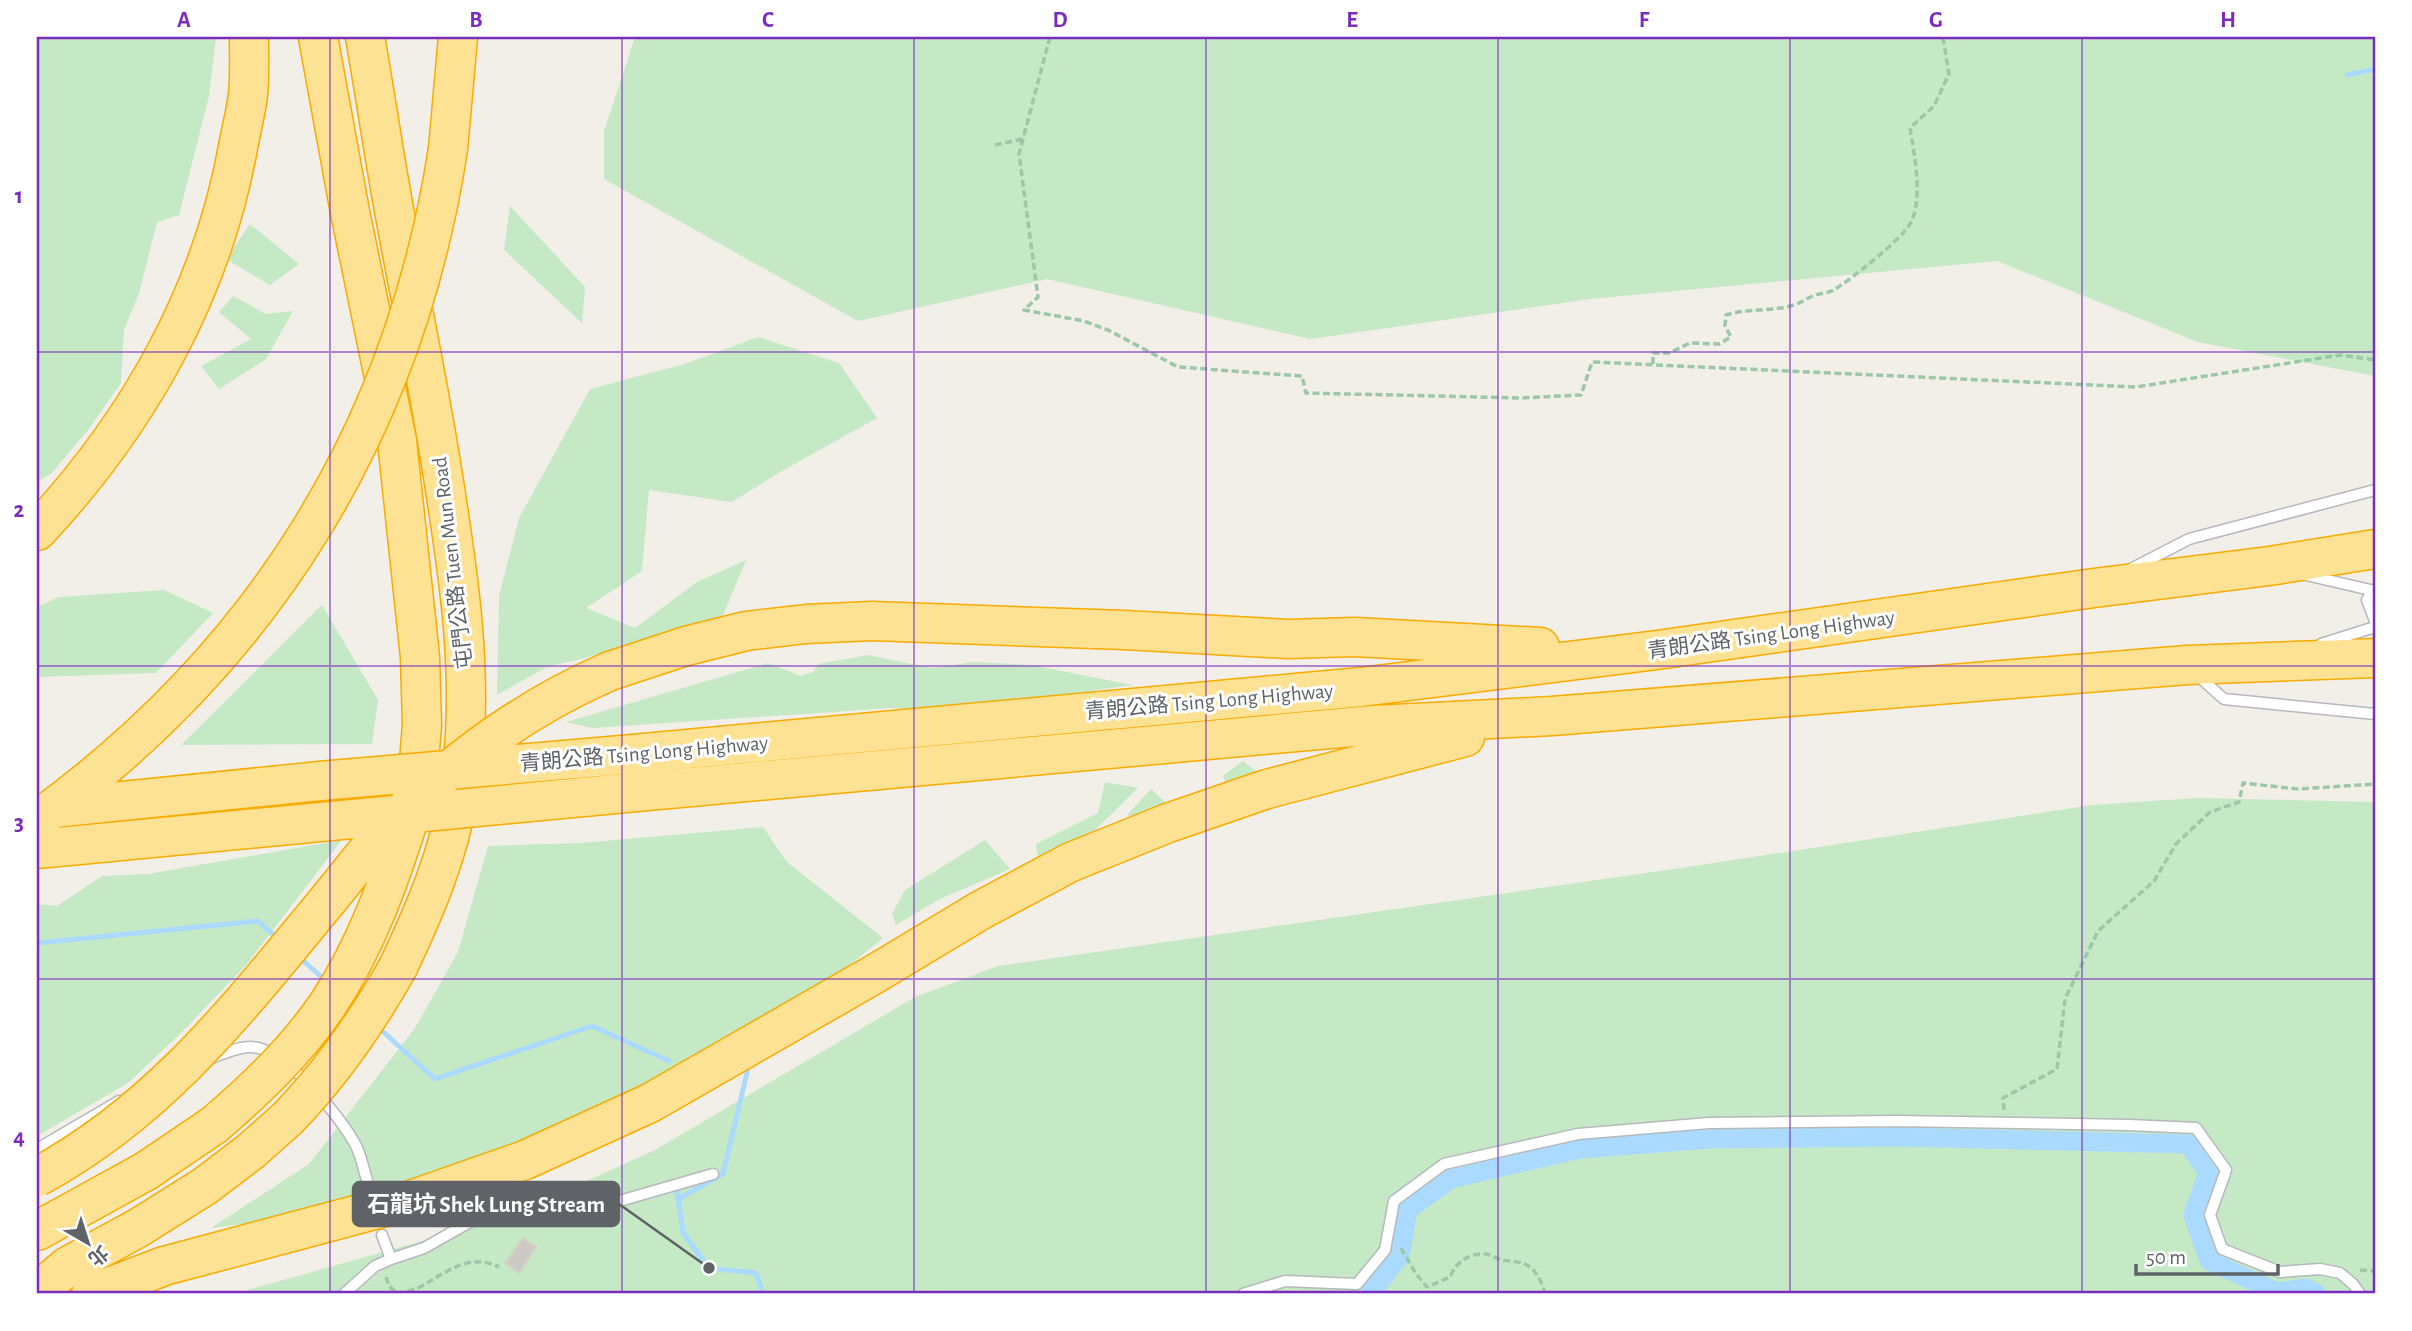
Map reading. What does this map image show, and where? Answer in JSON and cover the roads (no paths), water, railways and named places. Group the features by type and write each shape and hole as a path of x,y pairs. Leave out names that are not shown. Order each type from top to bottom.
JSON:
{"highway":[{"path":"37,531 102,456 138,404 199,285 226,204 235,164 248,95 249,37"},
{"name":"屯門公路 Tuen Mun Road","path":"37,1231 146,1171 214,1125 281,1061 327,1006 363,942 385,891 412,809 417,786 422,725 420,657 397,441 318,37"},
{"name":"屯門公路 Tuen Mun Road","path":"37,1292 68,1266 138,1228 205,1186 287,1119 308,1097 370,1016 420,922 439,874 460,783 465,734 466,655 455,554 431,401 393,204 365,37"},
{"path":"37,820 105,768 193,684 251,617 310,533 358,445 397,352 433,230 448,149 457,37"},
{"name":"青朗公路 Tsing Long Highway","path":"37,809 1361,687 1657,650 2375,549"},
{"path":"37,1177 111,1131 168,1082 242,1004 407,807 426,790 456,764 515,722 610,671 687,646 746,631 806,624 872,621 1288,639 1355,637 1582,649 1657,650"},
{"name":"青朗公路 Tsing Long Highway","path":"37,849 1374,725 1552,716 2187,665 2375,658"},
{"path":"91,1294 164,1266 408,1201 525,1160 650,1103 981,910 1071,862 1168,823 1267,789 1552,716"}],"lane":[{"path":"2094,588 2189,539 2375,490"},
{"path":"2269,566 2374,590 2367,600 2375,621"},
{"path":"2314,646 2375,627"},
{"path":"2266,662 2302,650"},
{"path":"2187,665 2224,699 2375,714"},
{"path":"143,1088 193,1064 235,1050 251,1047 274,1053 327,1102 341,1120 356,1146 367,1180"},
{"path":"37,1149 130,1093"},
{"path":"1243,1294 1285,1281 1357,1284 1385,1250 1394,1201 1444,1164 1578,1133 1709,1123 2005,1123 2196,1128 2226,1170 2210,1215 2222,1249 2280,1272 2320,1269 2340,1273 2360,1294"},
{"path":"344,1294 375,1266 424,1248 521,1193 616,1202 713,1174"},
{"path":"382,1235 386,1261"}],"waterway":[{"path":"2347,75 2375,69"},
{"path":"37,943 258,921 277,938"},
{"path":"298,956 327,982"},
{"path":"379,1028 435,1079 592,1026 669,1061"},
{"path":"678,1199 723,1174 749,1064"},
{"path":"1370,1294 1400,1256 1408,1210 1451,1179 1580,1149 1710,1139 1898,1137 2188,1144 2208,1173 2193,1215 2209,1261 2277,1292 2306,1288 2317,1294"},
{"path":"676,1185 683,1233 709,1268 756,1273 763,1294"}],"place":[{"name":"石龍坑 Shek Lung Stream","path":"709,1268"}]}
